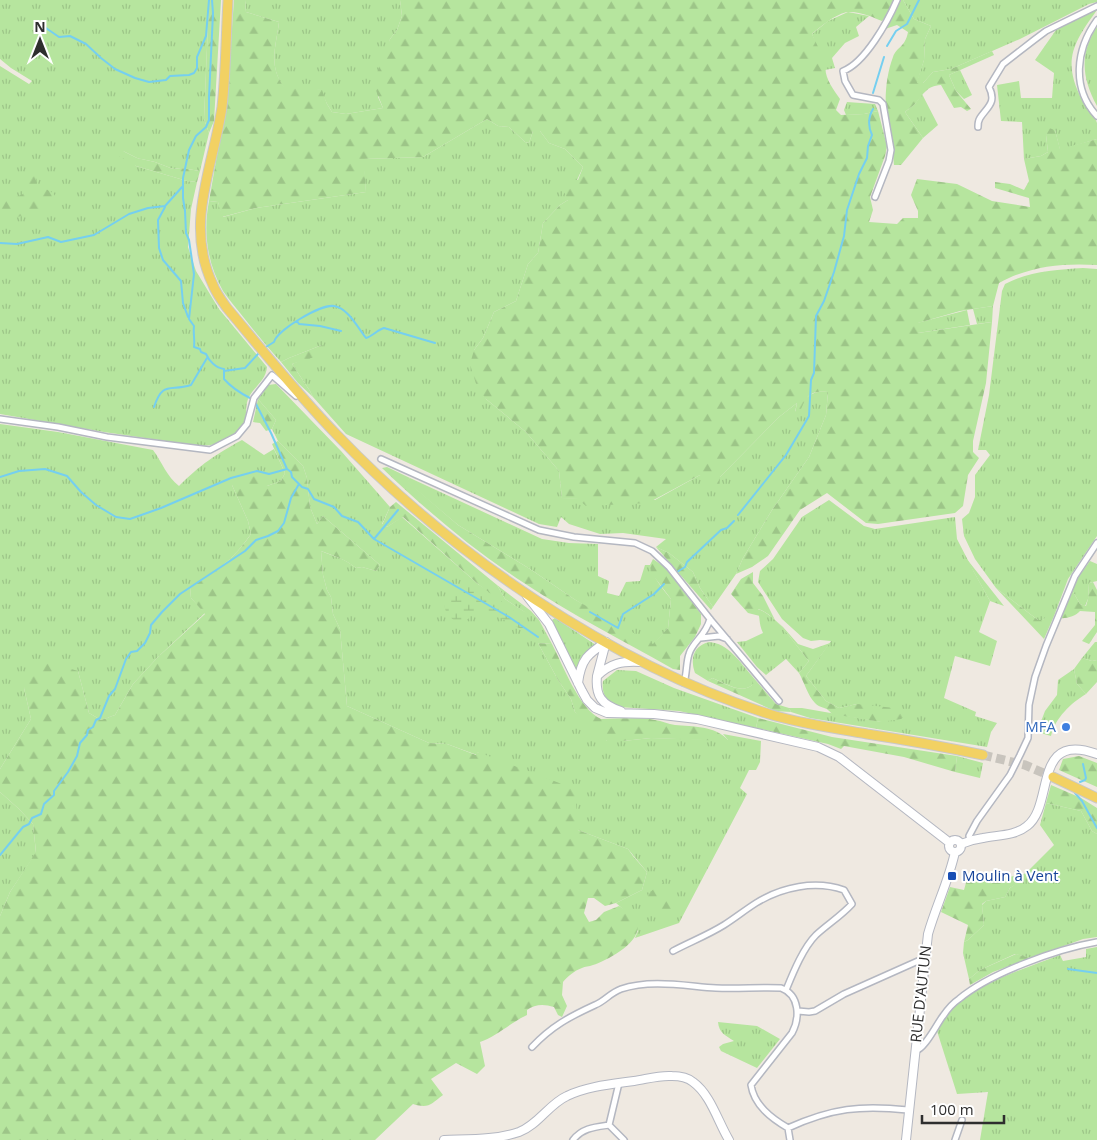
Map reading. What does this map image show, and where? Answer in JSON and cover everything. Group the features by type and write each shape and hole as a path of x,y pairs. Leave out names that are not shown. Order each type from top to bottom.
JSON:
{"main road":[{"path":"228,0 222,106 201,207 199,230 201,250 206,268 227,308 342,441 407,502 520,590 640,662 684,683 780,717 817,726 932,744 983,755"},
{"path":"520,590 544,616 578,684 587,700 595,708 607,713 687,717 818,747 839,758 950,843"},
{"path":"606,642 597,676 596,689 603,702 609,707 630,714"},
{"path":"578,684 581,665 585,658 606,642"},
{"path":"597,676 612,664 640,662"},
{"path":"961,844 1009,834 1027,826 1034,819 1038,811 1046,779 1054,760 1062,753 1070,750 1083,749 1097,754"},
{"path":"1054,777 1097,798"},
{"path":"950,843 955,840 961,844"},
{"path":"950,843 950,850 955,852 960,850 961,844"},
{"name":"RUE D'AUTUN","path":"906,1140 928,934 935,910 952,868 955,852"},
{"path":"444,1140 505,1137 522,1132 566,1096 583,1090 619,1083 670,1076 686,1078 702,1090 729,1140"}],"street":[{"path":"875,197 889,162 891,150 883,104 879,100 853,95 843,71 849,69 866,52 885,25 897,0"},
{"path":"978,127 980,118 989,108 992,100 992,92 989,87 1003,64 1046,31 1097,6"},
{"path":"1097,20 1089,31 1083,45 1079,56 1079,67 1080,80 1086,99 1097,116"},
{"path":"271,361 269,364 272,375 300,399 304,399"},
{"path":"0,419 58,427 106,437 210,450 237,436 248,424 254,398 272,375"},
{"path":"381,459 539,530 574,538 635,543 652,551 669,566 710,619 779,701"},
{"path":"970,841 974,826 1010,775 1028,738 1030,705 1035,677 1075,576 1097,543"},
{"path":"684,683 689,653 705,632 710,619"},
{"path":"700,638 720,636 728,640"},
{"path":"673,951 711,933 756,903 778,892 807,885 832,886 844,890 852,904 815,936 799,960 786,990"},
{"path":"915,1051 919,1051 924,1045 944,1015 958,999 983,983 1059,952 1097,942"},
{"path":"798,1011 815,1011 858,987 918,961 925,960"},
{"path":"532,1048 545,1033 566,1019 598,1004 609,994 621,989 656,984 717,988 771,987 786,990 797,1004 798,1011 792,1034 751,1085 752,1092 760,1106 774,1120 788,1128"},
{"path":"609,1124 619,1083"},
{"path":"788,1128 809,1118 847,1108 866,1107 908,1110"},
{"path":"955,1140 962,1120"},
{"path":"573,1140 578,1134 591,1127 609,1124"},
{"path":"609,1124 624,1140"},
{"path":"788,1128 790,1140"}],"green space":[{"path":"0,0 209,0 204,119 209,133 200,171 181,168 173,169 137,158 123,151 136,166 187,181 197,182 191,209 188,247 196,271 219,309 267,367 262,379 248,400 245,420 242,426 238,432 226,440 220,443 200,446 0,414 0,66 29,84 32,81 0,59"},
{"path":"209,0 221,0 214,121 209,133 204,119"},
{"path":"234,0 245,0 246,12 279,22 274,56 276,71 284,87 291,84 322,90 332,112 346,114 383,108 373,83 390,39 397,30 402,16 400,0 894,0 890,11 882,21 861,13 848,12 824,24 812,34 826,64 827,78 840,99 836,110 841,115 878,111 887,146 870,197 873,210 869,222 897,224 903,218 918,218 918,211 911,195 917,179 957,184 992,201 1030,207 1029,198 995,188 995,182 1010,184 1024,190 1029,181 1024,159 1041,156 1048,152 1046,135 1049,128 1055,130 1060,149 1097,139 1097,265 1059,265 1034,269 999,283 993,306 960,311 918,323 918,333 992,322 986,383 973,441 973,452 979,458 968,475 963,506 955,513 878,524 866,523 827,493 800,510 768,556 752,567 736,574 743,558 772,510 809,457 826,415 828,392 816,392 809,396 799,414 795,413 797,403 779,417 720,477 719,492 700,475 648,503 586,506 578,499 562,498 559,471 526,432 486,399 477,387 470,364 474,350 483,338 494,312 516,301 528,264 538,253 543,223 560,205 568,200 563,190 570,179 578,180 583,167 565,149 549,143 540,131 533,131 529,143 525,142 509,127 498,126 487,119 423,157 364,159 366,192 256,208 222,217 218,202 209,201 227,98"},
{"path":"245,0 400,0 402,16 397,30 390,39 378,97 383,108 346,114 332,112 321,90 284,88 276,72 274,56 279,22 246,12"},
{"path":"901,0 903,0 914,19 931,26 925,39 924,60 917,83 923,83 933,72 951,69 992,51 994,55 949,75 956,91 971,109 967,111 961,107 954,108 941,85 929,89 905,112 923,138 901,165 894,165 886,112 886,88 893,57 905,41 908,32 897,25 885,29"},
{"path":"903,0 1097,0 1097,2 1089,4 1020,39 951,69 933,72 923,83 916,84 924,60 925,39 931,26 914,19"},
{"path":"1097,10 1076,43 1072,63 1076,86 1082,100 1097,123 1097,139 1060,150 1055,130 1046,135 1048,152 1041,156 1024,159 1022,122 1001,121 997,85 1019,81 1021,98 1052,98 1054,73 1035,60 1056,30"},
{"path":"848,12 869,16 856,27 859,36 845,43 832,58 835,68 825,70 812,34 828,21"},
{"path":"1097,27 1097,106 1088,86 1085,56 1091,37"},
{"path":"960,70 972,95 964,99 956,91 949,75"},
{"path":"922,94 938,125 923,138 905,112 915,104"},
{"path":"847,102 875,104 878,111 846,115 844,110"},
{"path":"487,119 498,126 509,127 525,142 529,143 533,131 540,131 549,143 565,149 583,167 568,200 560,205 543,223 538,253 528,264 516,301 494,312 483,338 474,350 486,399 526,432 559,471 562,498 655,500 700,475 720,477 779,417 797,403 795,412 808,396 816,392 828,392 826,415 809,457 772,510 743,558 736,574 713,607 700,588 693,572 669,553 656,547 666,539 623,533 600,534 569,524 561,517 557,527 539,524 346,434 313,397 292,364 307,358 322,345 281,362 223,291 213,269 208,247 206,224 209,201 218,202 223,217 256,208 366,192 363,159 423,157"},
{"path":"123,151 137,158 173,169 181,168 200,171 197,182 187,181 136,166 119,156"},
{"path":"27,169 36,176 37,186 49,190 54,195 58,206 50,212 24,215 8,220 0,215 0,199 14,198 23,194"},
{"path":"1083,268 1097,269 1097,536 1068,579 1054,616 1038,620 996,588 975,559 964,536 962,519 969,513 975,497 975,475 990,455 986,450 978,450 989,395 1002,291 1005,284 1033,274"},
{"path":"993,306 992,322 977,324 973,309"},
{"path":"967,310 970,325 918,333 917,323"},
{"path":"322,345 326,349 324,354 292,364 313,397 298,383 281,362"},
{"path":"276,384 341,451 390,507 382,524 387,527 402,517 479,585 526,613 505,599 497,585 531,611 539,620 552,644 538,643 558,680 571,699 575,712 607,741 651,738 728,740 723,734 761,741 760,762 756,770 749,770 740,788 747,794 679,923 635,938 638,931 624,910 616,903 642,890 647,872 628,849 578,830 478,752 477,755 447,744 429,743 347,706 340,629 333,614 331,597 323,575 321,551 343,560 356,568 362,567 376,571 380,565 323,516 317,524 310,507 307,478 303,466 278,441 272,429 276,420 258,399 268,385"},
{"path":"258,399 276,420 272,429 266,431 260,423 253,422"},
{"path":"0,424 58,432 153,450 168,474 179,486 209,460 242,440 264,455 274,449 285,473 281,481 267,486 232,485 248,521 251,534 224,564 190,587 191,598 205,613 158,657 133,684 115,715 101,720 89,713 78,671 24,688 31,719 0,769"},
{"path":"278,441 303,466 307,478 310,507 317,524 323,516 380,565 376,571 362,567 356,568 344,560 321,551 323,575 331,597 333,614 340,629 347,706 429,743 447,744 476,755 478,752 575,789 578,830 628,849 647,872 642,890 616,903 605,906 594,898 588,898 584,913 589,922 596,920 604,912 619,906 635,918 638,926 636,934 625,948 592,966 583,967 571,974 563,982 562,995 567,1006 562,1017 558,1015 554,1007 543,1005 530,1008 527,1010 527,1015 480,1042 485,1066 477,1074 456,1063 431,1079 443,1095 426,1106 413,1104 375,1140 0,1140 0,916 10,892 36,852 33,824 0,792 0,769 31,719 24,688 37,667 48,662 78,671 89,713 101,720 115,715 133,684 158,657 205,614 191,598 190,587 224,564 238,551 251,534 248,521 232,485 239,479 258,471 267,486 281,481 285,473 272,444"},
{"path":"387,467 410,478 407,481 458,525 530,569 574,599 653,644 668,628 671,599 652,574 650,565 653,559 666,568 701,614 701,624 695,637 680,656 680,670 673,669 579,617 505,570 433,514 382,468"},
{"path":"410,478 542,539 569,543 598,544 598,576 609,581 607,593 619,596 626,582 640,581 645,565 650,565 656,579 671,599 668,628 653,645 618,626 458,525 406,481"},
{"path":"829,500 864,526 875,529 955,517 957,539 990,601 979,632 997,641 990,666 955,656 944,698 976,712 975,716 997,723 991,732 987,747 810,718 791,712 789,708 802,708 882,722 857,704 839,708 826,701 806,676 831,641 811,641 803,638 782,619 758,582 760,571 773,559 802,517"},
{"path":"396,502 497,585 505,599 526,613 526,620 479,585 403,517 387,527 382,525 390,507"},
{"path":"656,547 669,553 693,572 700,588 713,607 711,610"},
{"path":"966,558 1004,606 990,601"},
{"path":"1090,561 1097,564 1097,581 1089,583 1088,599 1085,606 1080,604 1072,590"},
{"path":"753,572 753,583 763,596 775,620 798,644 813,649 830,643 806,676 826,701 839,708 857,704 913,710 901,719 881,722 832,714 827,709 817,705 810,697 799,673 809,661 771,617 758,609 760,616 748,613 731,594 741,579"},
{"path":"1093,582 1097,590 1097,632 1089,644 1082,641 1095,625 1095,612 1080,611 1071,617 1060,618 1072,590 1080,604 1086,606 1089,583"},
{"path":"457,585 463,587 479,585 526,620 530,634 480,608 475,609 468,619 455,621 446,612 445,603"},
{"path":"996,588 1038,620 1043,620 1048,615 1054,616 1044,639"},
{"path":"757,609 778,623 809,661 799,673 786,659 766,675 737,642 746,641 763,633"},
{"path":"555,618 596,645 583,657 576,673 552,620"},
{"path":"709,642 722,646 733,654 752,676 752,685 743,689 732,687 712,678 708,681 695,673 694,654 699,647"},
{"path":"1097,642 1097,660 1092,661 1082,658"},
{"path":"538,643 552,644 579,696 593,714 601,719 648,719 675,725 711,729 729,741 651,738 607,741 590,732 575,712 571,699 558,680"},
{"path":"1082,658 1092,661 1097,660 1097,682 1086,694 1077,684 1074,669"},
{"path":"1074,669 1077,684 1086,694 1064,712 1056,723 1051,736 1037,732 1045,711 1057,695 1058,680"},
{"path":"617,670 636,671 674,688 758,718 756,728 679,711 619,707 608,700 603,690 603,681"},
{"path":"752,676 776,704 789,708 791,712 775,711 708,681 712,678 732,687 743,689 752,685"},
{"path":"758,718 832,737 957,756 955,772 904,757 844,746 841,749 828,744 756,728"},
{"path":"957,756 983,763 980,778 955,772"},
{"path":"1079,756 1097,763 1097,787 1059,770 1063,759"},
{"path":"1051,785 1081,798 1097,808 1097,834 1092,831 1081,811 1046,803"},
{"path":"0,792 33,824 36,853 10,892 0,916"},
{"path":"1046,803 1081,811 1092,831 1097,834 1097,937 1083,939 1031,958 1015,954 980,970 969,979 963,953 964,942 984,925 982,905 986,901 1005,897 1010,888 1020,881 1021,875 1026,873 1054,845 1040,825"},
{"path":"1021,875 1020,882 1010,888 1005,897 986,901 982,904 984,925 964,942 968,925 941,912 950,887 964,890 967,879 986,880"},
{"path":"662,882 679,907 676,911 667,909 661,912 647,898 649,893"},
{"path":"1097,947 1097,1140 980,1140 988,1092 957,1094 937,1031 939,1027 955,1006 978,989 1060,955 1063,961 1086,957 1086,949"},
{"path":"1016,954 1031,958 993,972 970,985 969,979 980,970"},
{"path":"718,1022 757,1026 780,1039 757,1068 721,1051 719,1047 734,1041 721,1031"}],"waterway":[{"path":"43,26 59,37 70,36 86,44 115,69 135,78 149,82 166,80 170,76 189,75 194,73 197,68 197,57 206,36 209,0"},
{"path":"212,0 209,120 206,127 196,136 189,150 183,178 186,233 189,240 194,274 189,319 194,326 194,347 206,354 216,366 224,369 224,379 236,390 250,398"},
{"path":"887,46 896,31 907,24 919,0"},
{"path":"873,93 884,57"},
{"path":"738,515 786,455 809,416 811,380 814,373 816,316 824,301 834,272 844,236 847,210 859,174 867,158 868,146 872,135 869,119 873,109"},
{"path":"0,243 17,244 48,237 61,242 94,235 129,214 148,208 165,206 183,186"},
{"path":"165,207 158,220 159,248 163,260 181,281 183,303 188,317"},
{"path":"266,347 274,342 283,331 300,319 328,306 344,310 366,338 384,328 435,343"},
{"path":"297,321 299,324 341,331"},
{"path":"224,371 245,368 258,354"},
{"path":"154,407 164,390 191,385 207,358"},
{"path":"255,402 287,469 302,487 308,489 314,499 334,507 342,516 358,522 374,539 509,617 538,637"},
{"path":"0,477 19,471 45,469 67,476 96,505 116,517 130,519 231,478 257,471 269,474 287,469"},
{"path":"0,855 23,827 29,824 32,818 41,814 44,804 54,795 54,791 77,756 80,743 87,735 88,730 100,718 109,696 115,689 126,659 131,652 137,651 145,643 150,633 151,625 180,594 245,551 256,540 278,531 284,523 291,498 299,484"},
{"path":"374,539 398,510"},
{"path":"677,572 685,567 687,562 721,530 727,528 734,521"},
{"path":"590,612 618,628 623,614 654,594 664,584"},
{"path":"1080,782 1086,778 1083,764"},
{"path":"1075,793 1082,801 1097,828"},
{"path":"1068,969 1097,973"}],"tunnel":[{"path":"983,755 1025,765 1053,777"}],"place":[{"name":"MFA","path":"1066,727"},
{"name":"Moulin à Vent","path":"952,876"}]}
